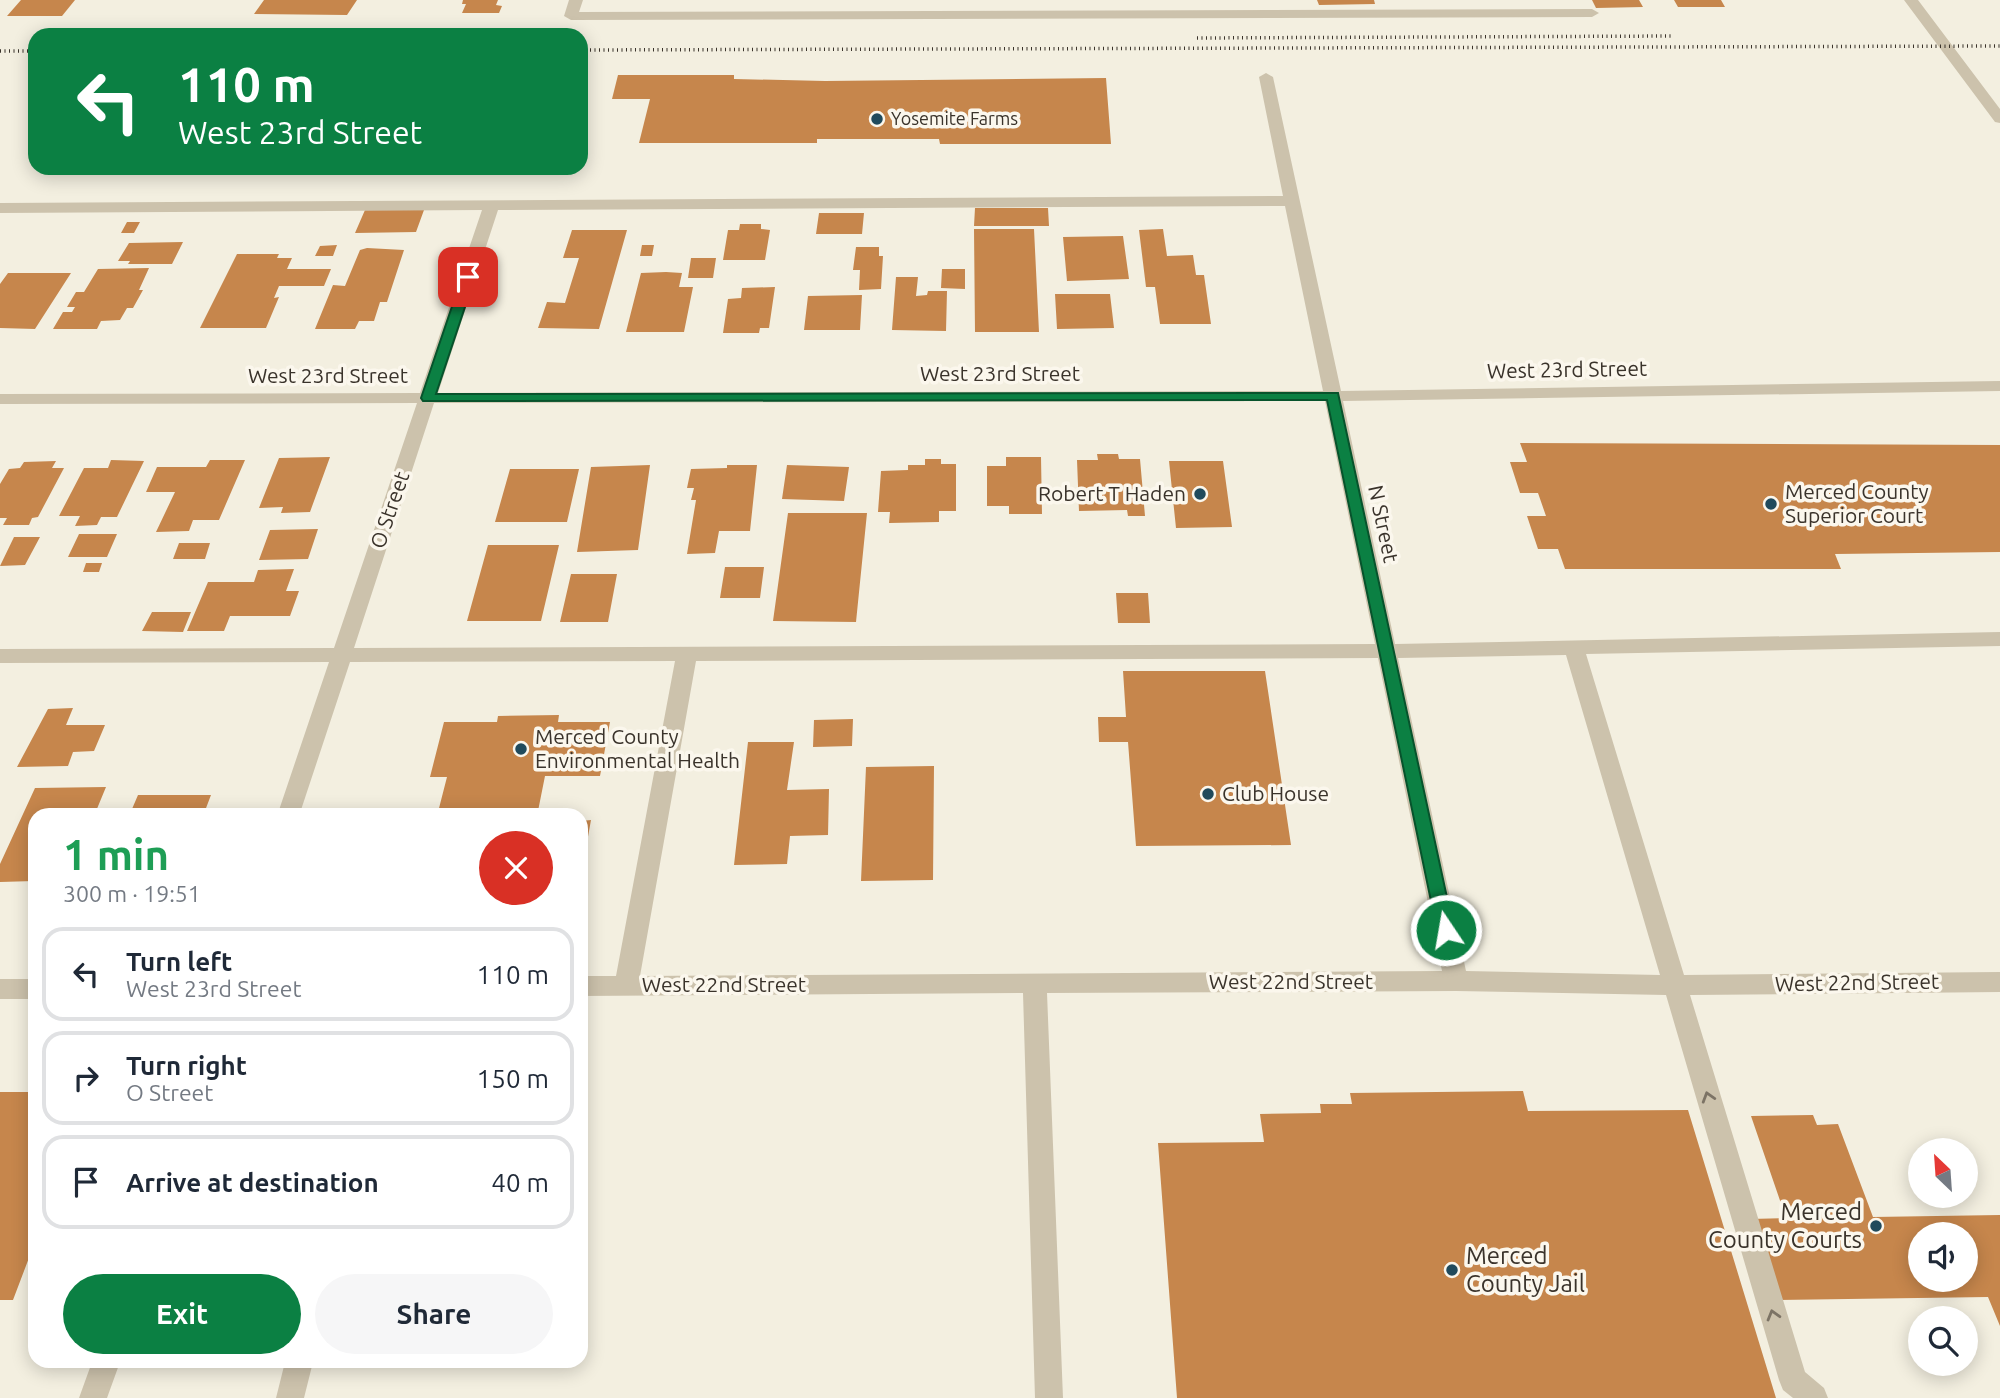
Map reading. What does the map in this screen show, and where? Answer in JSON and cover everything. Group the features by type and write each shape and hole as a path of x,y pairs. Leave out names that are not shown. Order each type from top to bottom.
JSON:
{"street":[{"path":"576,0 571,16 1246,7 1592,13"},
{"path":"1911,0 2000,119"},
{"name":"N Street","path":"1266,77 1456,981"},
{"path":"0,208 1293,201"},
{"name":"O Street","path":"291,808 492,204"},
{"name":"West 23rd Street","path":"0,399 1333,396 2000,386"},
{"path":"0,656 1387,651 2000,639"},
{"path":"1574,648 1674,985 1804,1389"},
{"path":"626,986 687,653"},
{"name":"West 22nd Street","path":"588,986 1456,981 1674,985 2000,982"},
{"path":"1035,983 1049,1398"},
{"path":"0,989 28,989"},
{"path":"93,1398 104,1368"},
{"path":"290,1398 298,1368"}],"building":[{"path":"21,0 75,0 62,16 7,16"},
{"path":"264,0 357,0 347,15 254,14"},
{"path":"463,0 498,0 496,5 502,6 499,13 462,13 466,4 462,4"},
{"path":"1317,0 1374,0 1375,4 1319,5"},
{"path":"1592,0 1639,0 1643,7 1596,8"},
{"path":"1674,0 1721,0 1725,7 1678,7"},
{"name":"Yosemite Farms","path":"618,75 734,75 734,79 825,81 1106,78 1111,144 940,144 939,139 817,139 817,143 639,143 650,99 612,99"},
{"path":"975,208 1048,208 1049,226 974,226"},
{"path":"365,210 424,210 416,232 355,233"},
{"path":"819,213 864,213 862,234 816,234"},
{"path":"127,222 140,222 134,233 121,233"},
{"path":"740,224 761,224 761,229 770,230 765,260 723,260 728,230 739,230"},
{"path":"974,229 1034,229 1039,332 975,332"},
{"path":"1163,229 1167,256 1193,255 1196,275 1204,275 1211,324 1160,324 1155,287 1146,287 1139,230"},
{"path":"572,230 627,230 599,329 538,328 547,302 565,303 579,258 563,258"},
{"path":"1123,236 1129,279 1067,281 1063,237"},
{"path":"183,242 172,264 128,264 130,261 118,261 129,243"},
{"path":"337,245 333,256 315,256 320,246"},
{"path":"642,245 654,245 652,256 640,256"},
{"path":"856,247 879,247 879,256 883,256 881,289 859,290 860,270 853,270"},
{"path":"360,250 404,250 387,302 380,302 374,321 359,321 355,329 315,329 333,285 345,286"},
{"path":"237,254 279,254 277,258 292,258 287,269 331,269 324,286 279,286 274,298 279,297 266,328 200,328"},
{"path":"691,258 716,258 713,278 688,278"},
{"path":"149,268 139,290 143,290 133,308 127,308 120,320 101,321 97,329 53,329 63,312 72,312 75,307 67,307 76,292 84,292 98,269"},
{"path":"942,269 965,269 965,289 941,288"},
{"path":"8,273 71,273 35,329 0,328 0,284"},
{"path":"641,273 682,273 679,287 693,287 684,332 626,332"},
{"path":"896,277 918,277 916,296 927,295 928,291 947,291 946,331 892,330"},
{"path":"775,287 769,328 760,328 759,333 723,333 728,299 741,298 742,288"},
{"path":"1055,294 1110,294 1114,328 1057,329"},
{"path":"862,295 860,330 804,330 808,296"},
{"name":"Merced County Superior Court","path":"1520,443 2000,445 2000,552 1835,554 1841,569 1565,569 1558,549 1538,549 1527,516 1546,516 1538,493 1520,493 1510,462 1527,462"},
{"path":"1097,454 1118,454 1119,459 1140,459 1145,516 1128,516 1127,510 1079,511 1077,460 1098,460"},
{"path":"330,457 310,512 281,513 283,507 259,508 279,458"},
{"path":"1006,457 1041,457 1042,514 1009,514 1009,506 987,506 987,466 1006,466"},
{"path":"925,459 941,459 941,464 956,464 956,511 939,511 939,522 889,523 890,512 878,512 881,471 908,470 908,465 925,465"},
{"path":"111,460 144,461 117,517 101,517 97,525 75,526 80,516 59,516 84,468 108,468"},
{"path":"210,460 245,460 219,520 193,520 189,531 156,532 175,492 146,492 157,467 206,467"},
{"path":"56,461 52,468 64,468 38,517 32,518 29,525 3,525 7,518 0,518 0,484 9,469 20,468 24,462"},
{"name":"Robert T Haden","path":"1169,461 1223,461 1232,527 1176,528"},
{"path":"650,465 638,550 577,552 591,467"},
{"path":"727,465 757,465 750,531 719,531 715,553 687,554 696,500 691,500 694,488 687,488 691,469 727,468"},
{"path":"787,465 849,467 844,501 782,499"},
{"path":"510,469 579,469 567,522 495,522"},
{"path":"788,513 867,513 856,622 773,621"},
{"path":"318,529 308,559 259,560 270,530"},
{"path":"79,534 117,534 107,557 68,557"},
{"path":"14,537 40,537 25,565 0,566"},
{"path":"179,543 210,543 205,559 173,559"},
{"path":"488,545 559,545 541,621 467,621"},
{"path":"86,563 102,563 99,572 83,572"},
{"path":"725,567 764,567 760,598 720,598"},
{"path":"294,569 286,591 299,591 290,616 230,616 224,631 187,631 208,582 254,582 258,570"},
{"path":"571,574 617,574 608,622 560,622"},
{"path":"1116,593 1148,593 1150,623 1118,623"},
{"path":"152,612 191,612 183,632 142,631"},
{"name":"Club House","path":"1123,671 1265,671 1291,845 1136,846 1128,742 1099,742 1098,717 1126,717"},
{"path":"73,708 66,725 105,725 94,751 73,752 68,766 17,767 48,709"},
{"name":"Merced County Environmental Health","path":"559,715 558,722 610,722 600,776 545,776 539,808 439,808 447,777 430,777 444,722 497,722 498,716"},
{"path":"853,719 852,746 813,747 814,720"},
{"path":"748,742 794,742 787,790 829,789 828,835 790,836 787,864 734,865"},
{"path":"934,766 933,880 861,881 866,767"},
{"path":"106,787 97,808 28,808 28,881 0,882 0,864 35,788"},
{"path":"138,795 211,795 206,808 132,808"},
{"name":"Merced County Jail","path":"1523,1091 1528,1111 1688,1110 1776,1398 1177,1398 1158,1143 1264,1142 1260,1114 1321,1113 1320,1104 1352,1104 1350,1093"},
{"path":"0,1092 28,1092 28,1260 13,1300 0,1300"},
{"name":"Merced County Courts","path":"1813,1115 1817,1125 1838,1124 1873,1217 2000,1215 2000,1326 1988,1297 1776,1300 1750,1219 1786,1218 1751,1116"}],"railway":[{"path":"1197,38 1673,36"},
{"path":"588,50 2000,46"},
{"path":"0,51 28,51"}],"place":[{"name":"Yosemite Farms","path":"877,119"},
{"name":"Robert T Haden","path":"1200,494"},
{"name":"Merced County Superior Court","path":"1771,504"},
{"name":"Merced County Environmental Health","path":"521,749"},
{"name":"Club House","path":"1208,794"},
{"name":"Merced County Courts","path":"1876,1226"},
{"name":"Merced County Jail","path":"1452,1270"}],"route":[{"path":"468,277 428,398 1333,396 1446,930"}]}
